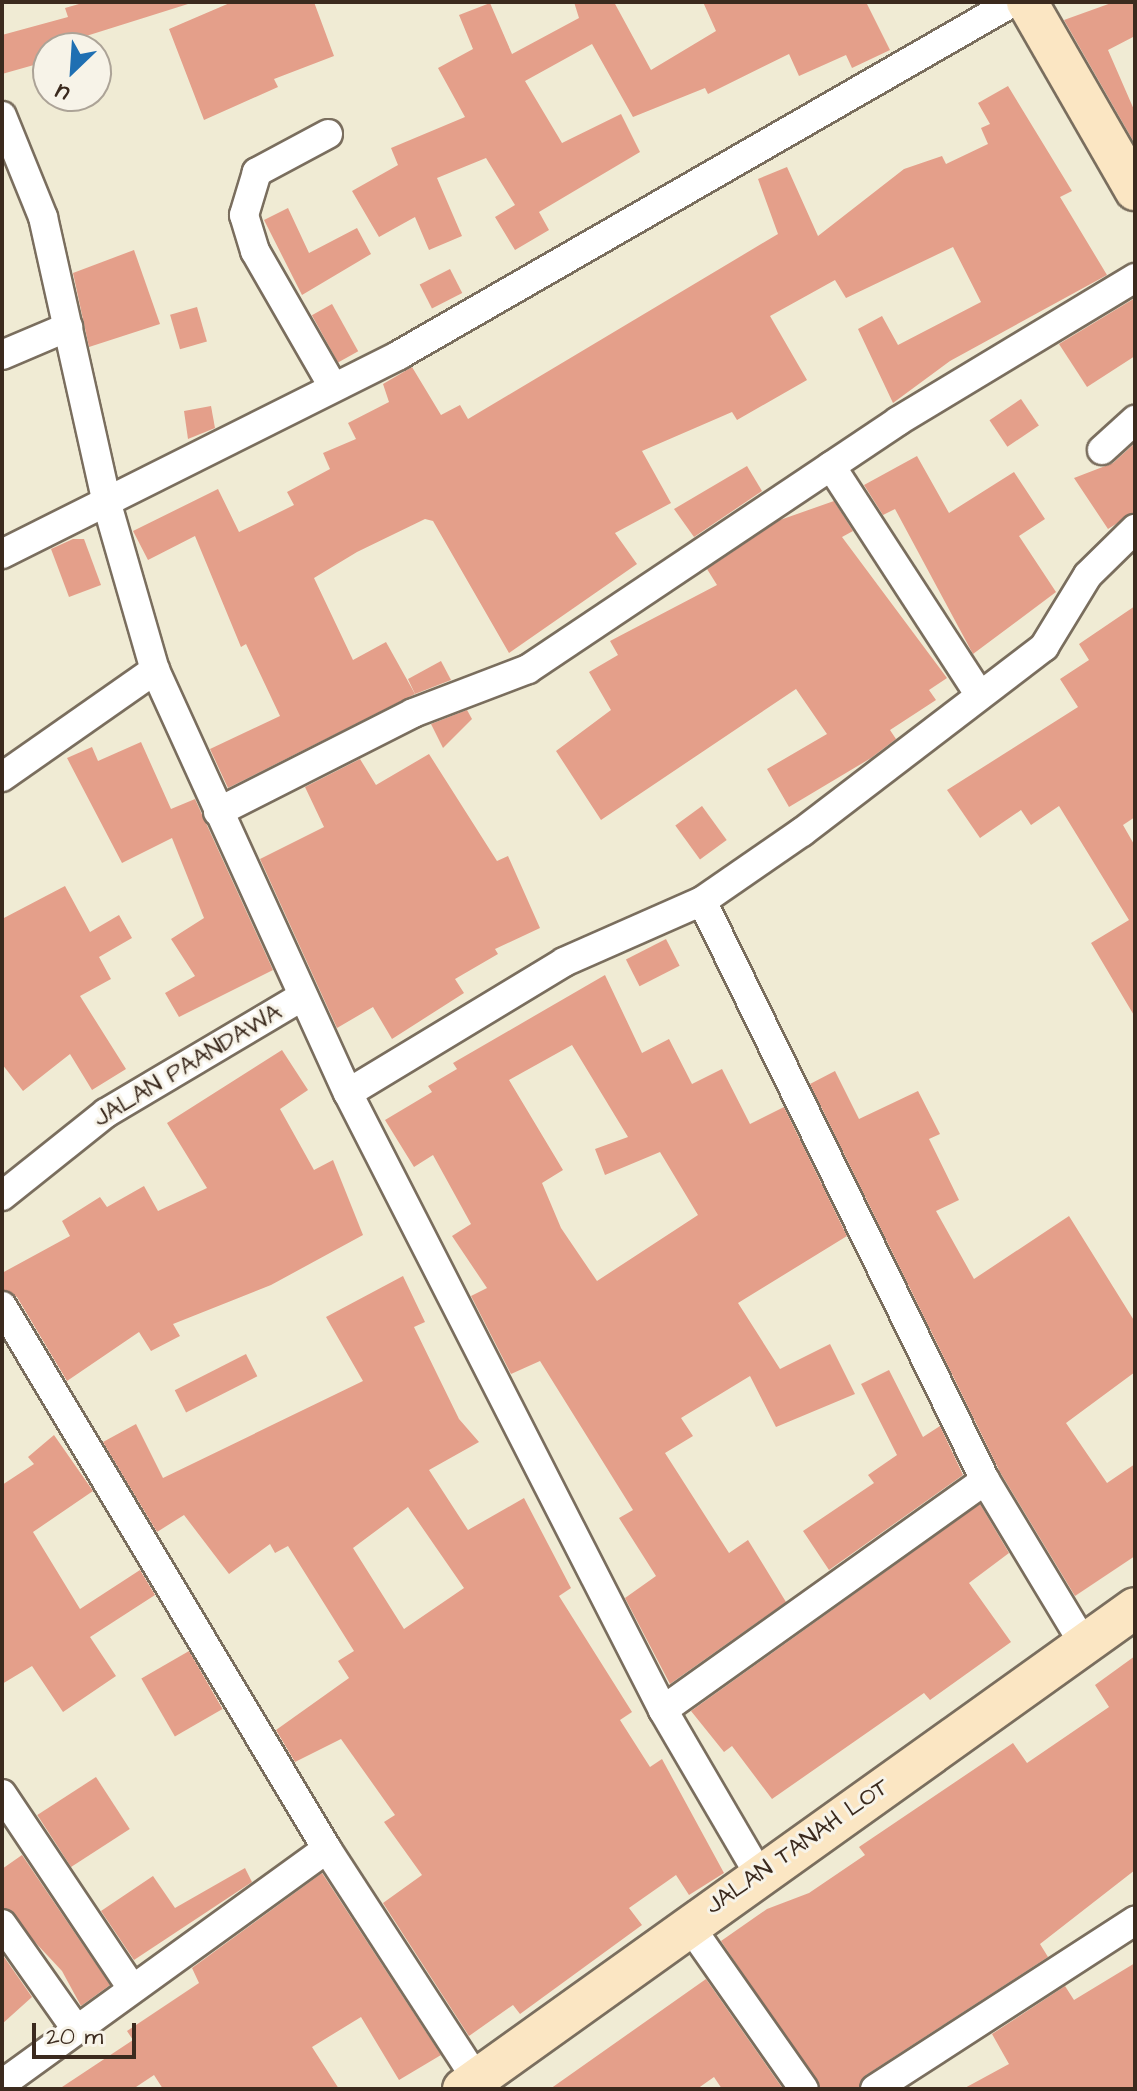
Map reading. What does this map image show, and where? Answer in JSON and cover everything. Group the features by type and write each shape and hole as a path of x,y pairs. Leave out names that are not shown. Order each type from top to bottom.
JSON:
{"main road":[{"path":"1027,2 1135,190"},
{"name":"JALAN TANAH LOT","path":"475,2086 759,1874 1135,1608"}],"street":[{"path":"2,554 107,504 685,196 1013,2"},
{"path":"2,116 10,155 43,217 107,504 155,670 301,997 348,1093 663,1710 759,1874"},
{"path":"328,134 257,172 244,215 255,251 332,385"},
{"path":"218,812 413,713 528,669 831,466 1135,278"},
{"path":"2,355 68,327"},
{"path":"1102,450 1135,420"},
{"path":"831,466 979,694"},
{"path":"348,1093 564,962 702,901 1044,647 1088,575 1135,529"},
{"path":"2,777 155,670"},
{"path":"702,901 985,1480 1084,1644"},
{"name":"JALAN PAANDAWA","path":"2,1196 106,1113 301,997"},
{"path":"2,1306 327,1849 475,2086"},
{"path":"663,1710 985,1480"},
{"path":"2,1794 132,1988"},
{"path":"2,2084 327,1849"},
{"path":"875,2089 1135,1921"},
{"path":"2,1924 76,2029"},
{"path":"689,1925 804,2089"}],"building":[{"path":"86,2 188,4 99,32 32,32 32,66 2,74 2,35 68,17 65,8"},
{"path":"232,2 314,2 334,56 274,79 278,87 204,120 169,29"},
{"path":"574,2 614,2 651,70 716,31 703,2 866,2 890,50 852,68 846,55 799,76 789,54 708,94 705,88 633,117 592,44 525,81 562,143 621,114 640,152 539,212 549,230 515,250 495,217 515,205 486,158 437,178 462,236 429,250 415,217 379,237 352,191 398,165 391,148 465,117 438,68 473,49 459,15 490,3 512,54 579,18"},
{"path":"1114,2 1135,2 1135,36 1108,50 1135,112 1135,144 1064,20"},
{"path":"1008,86 1072,191 1060,197 1107,275 950,361 893,403 858,329 882,316 898,345 981,302 953,247 846,298 835,280 770,316 807,380 737,420 732,412 642,451 671,503 615,533 637,564 509,653 433,521 425,519 357,552 314,578 353,660 386,642 415,694 228,788 210,749 280,716 246,644 241,647 195,536 148,560 133,531 218,489 239,532 294,505 287,492 330,469 323,453 356,439 348,423 389,402 383,384 412,367 441,415 460,405 468,419 778,234 758,179 787,167 818,236 904,169 942,156 946,164 988,144 981,128 990,124 978,103"},
{"path":"288,208 309,253 357,228 371,254 302,295 264,220"},
{"path":"134,250 160,324 89,347 73,273"},
{"path":"450,269 462,293 432,308 420,284"},
{"path":"1135,298 1135,356 1087,387 1059,344"},
{"path":"332,304 358,351 338,362 312,315"},
{"path":"197,307 207,342 180,349 170,315"},
{"path":"1021,399 1039,426 1007,447 989,420"},
{"path":"211,406 215,428 188,439 184,411"},
{"path":"1135,443 1135,512 1108,529 1074,478 1113,463"},
{"path":"917,456 949,513 1014,472 1045,519 1019,536 1056,592 973,654 895,509 883,515 864,485"},
{"path":"747,466 762,491 694,537 674,509"},
{"path":"834,501 853,531 842,537 947,678 929,690 936,700 890,730 896,739 871,758 789,807 767,769 827,734 796,689 601,820 556,751 611,710 589,672 618,655 610,641 717,585 707,569 780,520"},
{"path":"73,539 84,539 101,585 69,597 51,549"},
{"path":"1135,606 1135,817 1123,825 1135,846 1135,1017 1091,943 1129,920 1059,806 1031,825 1021,810 980,838 947,790 1078,707 1060,679 1089,660 1079,644"},
{"path":"441,661 451,680 415,694 408,679"},
{"path":"467,710 472,719 443,748 431,724"},
{"path":"141,742 171,809 195,799 273,970 179,1017 165,993 195,976 171,939 204,918 172,838 122,863 67,758 92,747 98,761"},
{"path":"429,754 497,861 508,856 540,928 495,949 498,954 455,979 464,993 392,1039 373,1007 337,1028 260,859 324,827 305,787 360,759 376,785"},
{"path":"702,806 727,840 700,859 675,825"},
{"path":"65,886 90,932 119,915 132,938 99,957 111,979 80,996 126,1069 92,1090 70,1054 23,1091 2,1064 2,919"},
{"path":"666,939 680,966 640,986 626,959"},
{"path":"605,975 642,1053 669,1039 692,1084 722,1069 750,1124 784,1107 847,1236 738,1303 780,1369 830,1344 855,1394 776,1427 750,1376 681,1418 693,1436 665,1453 729,1553 748,1540 786,1602 670,1684 625,1598 656,1576 619,1518 633,1510 540,1361 511,1374 471,1296 487,1288 452,1236 471,1224 433,1155 414,1167 385,1120 432,1092 428,1086 457,1069 453,1063","holes":["572,1045 628,1137 595,1149 605,1175 660,1152 698,1215 597,1281 561,1228 542,1183 563,1170 509,1080"]},
{"path":"282,1050 308,1090 280,1109 314,1170 333,1160 363,1235 271,1285 173,1324 180,1336 151,1351 139,1332 67,1381 17,1297 2,1289 2,1273 70,1236 62,1221 100,1197 107,1207 144,1186 158,1211 207,1188 167,1123"},
{"path":"835,1071 859,1119 918,1091 940,1134 929,1139 959,1200 936,1211 974,1279 1069,1216 1135,1322 1135,1372 1066,1423 1107,1483 1135,1464 1135,1556 1075,1596 1000,1472 810,1084"},
{"path":"403,1276 425,1322 414,1327 459,1419 479,1442 429,1470 468,1530 524,1498 571,1588 559,1596 632,1712 620,1720 650,1767 662,1759 724,1873 689,1895 676,1875 629,1908 642,1925 520,2014 513,2005 469,2036 383,1903 422,1875 384,1822 395,1815 341,1739 295,1762 276,1730 349,1678 338,1661 354,1651 288,1546 275,1553 270,1544 229,1574 184,1515 157,1532 103,1442 136,1424 163,1478 363,1381 326,1317","holes":["408,1507 464,1588 404,1629 353,1548"]},
{"path":"246,1354 257,1376 186,1413 175,1390"},
{"path":"889,1370 923,1437 940,1426 963,1475 829,1570 803,1531 874,1483 868,1475 897,1455 861,1384"},
{"path":"54,1435 93,1491 33,1532 80,1609 140,1570 155,1595 90,1637 116,1676 63,1712 32,1666 2,1684 2,1485 34,1464 28,1457"},
{"path":"980,1504 1009,1553 969,1583 1011,1642 930,1700 924,1693 772,1799 732,1746 724,1752 691,1711"},
{"path":"189,1651 222,1709 175,1737 141,1678"},
{"path":"1135,1656 1135,1870 1040,1944 1048,1957 866,2075 858,2089 821,2089 721,1941 767,1909 809,1893 865,1855 859,1847 1013,1743 1027,1763 1109,1707 1095,1685"},
{"path":"96,1777 130,1829 71,1867 37,1815"},
{"path":"22,1855 110,1985 81,2006 62,1971 2,1907 2,1869"},
{"path":"245,1868 252,1882 134,1960 101,1911 153,1876 175,1908"},
{"path":"322,1873 441,2055 399,2080 361,2017 312,2047 339,2089 163,2089 154,2075 133,2089 59,2089 133,2040 127,2031 199,1983 192,1968"},
{"path":"2,1954 32,1997 2,2024"},
{"path":"1135,1963 1135,2089 963,2089 1009,2064 992,2034 1065,1986 1074,2000"},
{"path":"706,1979 783,2089 722,2089 714,2077 697,2089 550,2089"}]}
